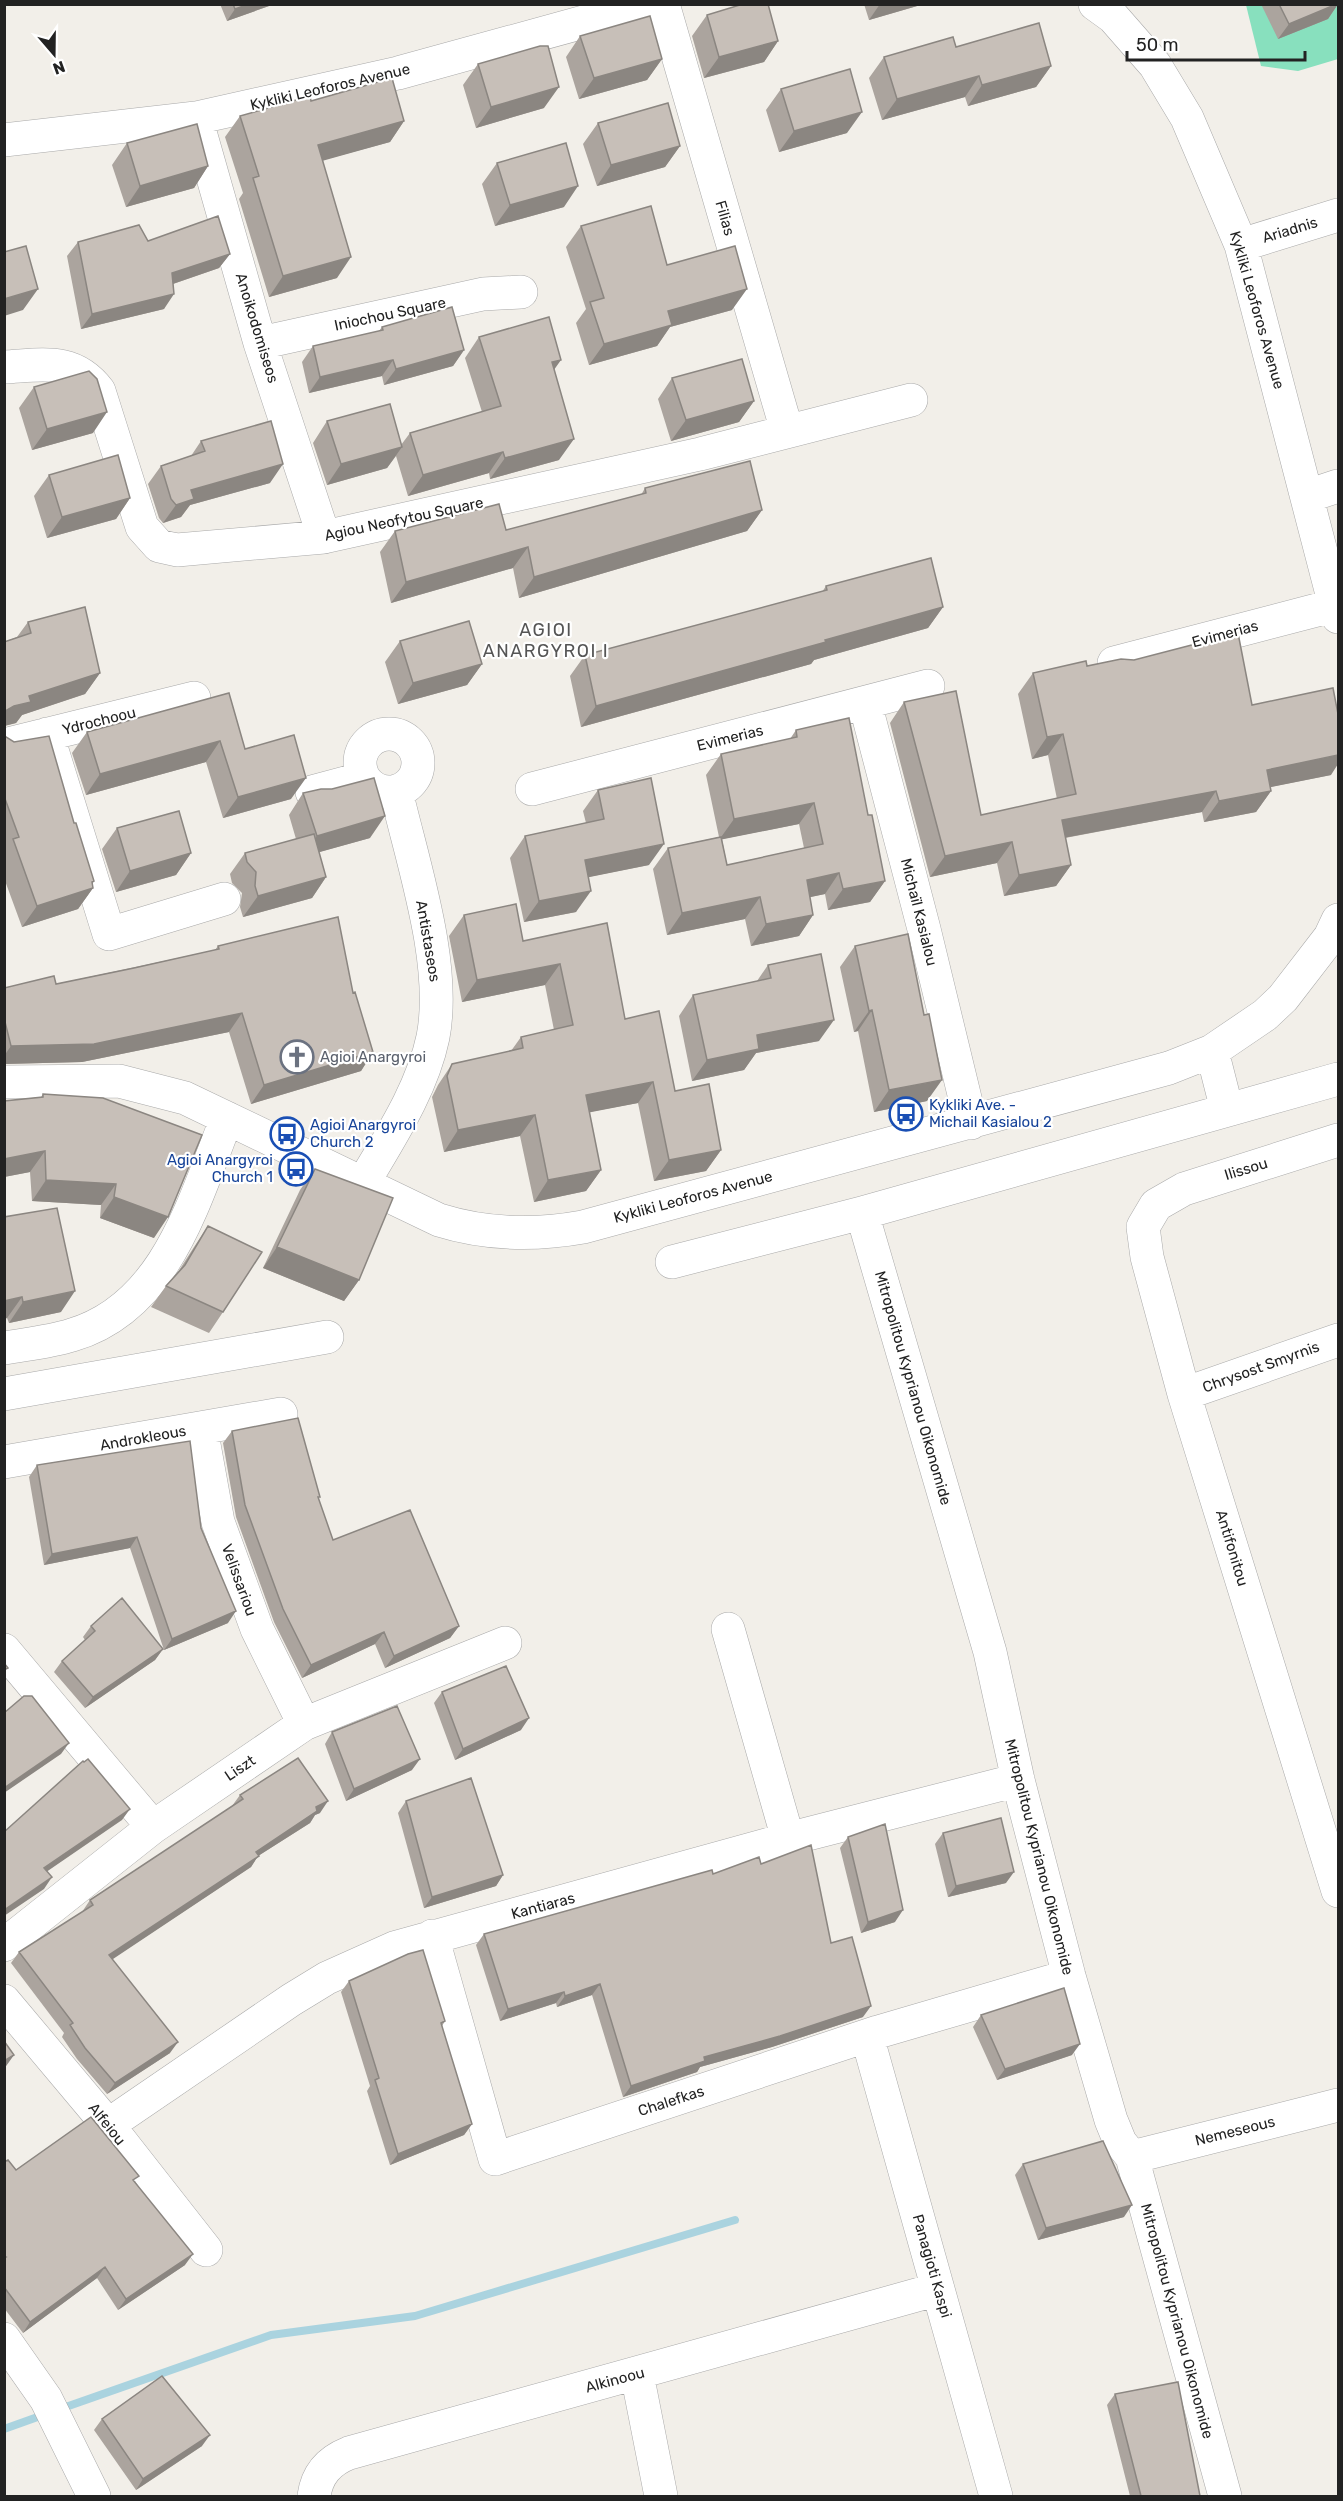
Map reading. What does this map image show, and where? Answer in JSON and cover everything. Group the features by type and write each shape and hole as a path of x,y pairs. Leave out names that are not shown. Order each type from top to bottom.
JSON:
{"street":[{"name":"Kykliki Leoforos Avenue","path":"4,141 196,117 398,73 649,4"},
{"name":"Filias","path":"663,4 787,431"},
{"name":"Kykliki Leoforos Avenue","path":"1095,4 1113,17 1155,65 1187,118 1241,245 1337,611"},
{"name":"Anoikodomiseos","path":"196,117 260,343 324,537"},
{"name":"Ariadnis","path":"1241,245 1338,215"},
{"name":"Iniochou Square","path":"260,343 483,294 521,292"},
{"name":"Agiou Neofytou Square","path":"4,367 61,365 90,379 99,391 142,527 159,546 177,550 324,537 700,454 911,400"},
{"path":"1308,496 1338,486"},
{"name":"Evimerias","path":"1114,663 1337,611"},
{"name":"Evimerias","path":"532,789 928,686"},
{"name":"Ydrochoou","path":"4,745 194,698"},
{"name":"Michaïl Kasialou","path":"865,703 924,929 971,1123"},
{"path":"47,734 109,934 224,899"},
{"path":"380,735 401,736 416,750 418,771 406,787 396,791 378,790 364,778 360,758 364,748 380,735"},
{"path":"312,792 364,778"},
{"name":"Antistaseos","path":"362,1185 404,1110 422,1072 432,1038 436,1009 433,956 396,791"},
{"name":"Kykliki Leoforos Avenue","path":"4,1082 119,1081 185,1098 439,1220 464,1227 511,1234 558,1231 583,1227 1170,1068 1212,1051 1238,1035 1283,998 1330,937 1338,920"},
{"path":"1212,1051 1227,1110"},
{"path":"672,1262 862,1213 1338,1079"},
{"path":"4,1348 73,1335 97,1325 131,1302 146,1287 161,1268 182,1229 227,1118"},
{"name":"Ilissou","path":"1155,1204 1184,1189 1338,1140"},
{"name":"Antifonitou","path":"1155,1204 1143,1227 1147,1257 1184,1394 1338,1891"},
{"name":"Mitropolitou Kyprianou Oikonomide","path":"862,1213 990,1652 1018,1780 1069,1976 1111,2120 1120,2142 1131,2157 1225,2496"},
{"path":"4,1394 327,1337"},
{"name":"Chrysost Smyrnis","path":"1184,1394 1338,1340"},
{"name":"Androkleous","path":"4,1462 281,1414"},
{"name":"Velissariou","path":"201,1428 218,1522 257,1629 304,1724"},
{"path":"728,1629 788,1839"},
{"name":"Liszt","path":"4,1945 153,1827 304,1724 505,1643"},
{"path":"4,1650 153,1827"},
{"name":"Kantiaras","path":"108,2126 291,2000 327,1978 384,1952 432,1936 788,1839 1018,1780"},
{"name":"Chalefkas","path":"432,1936 495,2159 867,2036 1069,1976"},
{"name":"Alfeiou","path":"4,2001 108,2126 206,2250"},
{"name":"Panagioti Kaspi","path":"867,2036 996,2496"},
{"name":"Nemeseous","path":"1131,2157 1338,2104"},
{"name":"Alkinoou","path":"314,2496 318,2479 324,2470 338,2458 349,2453 938,2289"},
{"path":"4,2339 53,2412 94,2496"},
{"path":"637,2374 661,2496"}],"green space":[{"path":"1246,5 1338,5 1338,59 1298,71 1261,66"}],"building":[{"path":"233,4 249,4 235,9"},
{"path":"743,4 768,4 778,41 719,57 707,15"},
{"path":"1279,4 1337,4 1289,24"},
{"path":"650,16 662,59 594,78 580,36"},
{"path":"1039,23 1051,66 982,85 979,76 897,99 884,57 953,37 956,47"},
{"path":"540,46 548,46 559,87 491,107 478,64"},
{"path":"850,69 862,112 794,131 781,89"},
{"path":"392,78 404,121 318,145 351,257 283,276 253,178 259,176 240,116 310,96 311,101"},
{"path":"668,103 680,146 611,165 598,123"},
{"path":"197,124 208,166 140,186 127,143"},
{"path":"566,143 578,186 510,205 497,163"},
{"path":"651,206 667,265 735,246 747,289 668,311 672,325 604,344 590,302 604,298 581,226"},
{"path":"218,216 230,254 172,273 174,294 92,314 78,242 139,225 148,241"},
{"path":"26,246 38,289 4,299 4,252"},
{"path":"452,307 464,350 396,369 393,360 320,377 313,346 383,330 382,327"},
{"path":"549,317 561,360 552,362 574,439 505,458 503,452 423,475 410,433 501,406 479,337"},
{"path":"742,359 754,401 686,420 672,378"},
{"path":"89,371 97,379 107,412 47,429 34,387"},
{"path":"390,404 402,447 341,464 327,421"},
{"path":"271,421 283,464 191,490 194,499 176,505 171,499 161,466 205,451 201,441"},
{"path":"118,455 130,498 62,517 49,475"},
{"path":"750,461 762,510 534,577 528,547 406,582 395,531 499,504 506,530 646,493 645,488"},
{"path":"931,558 943,607 596,706 585,655 827,590 826,586"},
{"path":"85,607 100,673 29,696 31,702 14,706 4,712 4,642 31,633 28,622"},
{"path":"469,621 482,664 413,683 400,641"},
{"path":"1238,633 1252,705 1333,688 1338,714 1338,755 1267,770 1271,791 1219,801 1216,791 1062,820 1071,865 1019,875 1012,842 945,856 904,702 956,691 981,815 1076,794 1063,734 1047,737 1033,673 1086,661 1087,666 1121,659 1134,660"},
{"path":"229,693 245,749 294,735 306,778 238,797 220,741 100,774 87,732"},
{"path":"849,718 868,815 872,815 885,881 843,889 839,873 807,880 813,915 766,924 760,897 682,913 668,848 721,837 727,865 823,844 814,803 734,819 721,754 797,737 796,730"},
{"path":"4,735 14,742 49,736 74,823 76,823 94,881 92,882 93,888 37,906 13,839 19,837 4,796"},
{"path":"374,778 385,816 317,836 303,793 332,789"},
{"path":"651,778 664,844 585,860 591,891 539,901 525,836 604,819 598,790"},
{"path":"179,811 191,853 130,871 117,828"},
{"path":"314,834 326,877 258,896 255,886 256,872 247,862 245,853"},
{"path":"516,904 523,941 607,923 625,1019 659,1011 675,1091 709,1084 721,1150 669,1160 653,1082 586,1095 601,1170 548,1180 535,1115 458,1130 447,1076 452,1064 523,1048 521,1037 573,1025 560,964 477,980 464,915"},
{"path":"338,917 353,993 355,992 373,1052 264,1085 242,1013 94,1044 11,1046 4,1018 4,988 54,976 56,984 134,968 219,949 218,946"},
{"path":"908,934 924,1015 929,1014 942,1080 889,1090 872,1010 869,1011 855,946"},
{"path":"821,954 834,1020 757,1035 759,1049 707,1060 693,995 771,978 768,965"},
{"path":"43,1094 103,1098 202,1135 168,1217 114,1197 116,1184 46,1180 45,1151 4,1159 4,1101 43,1097"},
{"path":"315,1169 393,1198 359,1280 277,1247"},
{"path":"57,1208 75,1291 23,1302 22,1297 4,1301 4,1217"},
{"path":"208,1226 262,1252 223,1312 166,1286 185,1265"},
{"path":"298,1418 320,1497 318,1497 333,1540 410,1510 459,1626 394,1656 384,1632 311,1665 283,1609 245,1505 232,1431"},
{"path":"190,1441 201,1528 236,1611 172,1639 137,1537 52,1554 37,1465"},
{"path":"122,1598 163,1649 93,1697 62,1661 95,1631 91,1626"},
{"path":"506,1666 529,1718 463,1749 442,1692"},
{"path":"24,1696 32,1696 69,1743 4,1788 4,1713"},
{"path":"397,1706 420,1759 354,1789 332,1732"},
{"path":"298,1758 328,1801 316,1807 317,1811 256,1852 259,1856 109,1955 178,2042 115,2083 85,2048 70,2025 73,2023 19,1952 93,1905 90,1900 243,1799 240,1795"},
{"path":"88,1759 130,1809 44,1868 52,1877 4,1910 4,1832"},
{"path":"471,1778 503,1875 432,1897 406,1801"},
{"path":"1001,1818 1014,1872 956,1886 943,1833"},
{"path":"885,1824 903,1910 868,1922 848,1837"},
{"path":"811,1845 831,1943 852,1937 871,2006 780,2036 704,2057 705,2061 631,2086 600,1984 565,1996 564,1992 508,2009 484,1934 712,1870 713,1874 759,1857 761,1864"},
{"path":"423,1950 445,2021 441,2023 472,2124 398,2154 375,2080 379,2078 349,1981 408,1954"},
{"path":"1064,1988 1080,2044 1005,2069 981,2015"},
{"path":"4,2041 14,2055 4,2061"},
{"path":"91,2117 139,2176 133,2180 193,2254 126,2299 105,2267 30,2322 4,2287 4,2258 6,2257 4,2256 4,2162 8,2160 16,2170"},
{"path":"1103,2141 1132,2205 1046,2228 1023,2164"},
{"path":"162,2376 210,2435 143,2479 102,2419"},
{"path":"1178,2382 1200,2496 1141,2496 1115,2394"}],"waterway":[{"path":"60,2409 271,2335 415,2316 735,2220"},
{"path":"4,2429 46,2414"}],"place":[{"name":"Agioi Anargyroi","path":"297,1057"},
{"name":"Kykliki Ave. - Michail Kasialou 2","path":"906,1114"},
{"name":"Agioi Anargyroi Church 2","path":"287,1134"},
{"name":"Agioi Anargyroi Church 1","path":"296,1169"}],"district":[{"name":"AGIOI ANARGYROI I","path":"546,640"}]}
